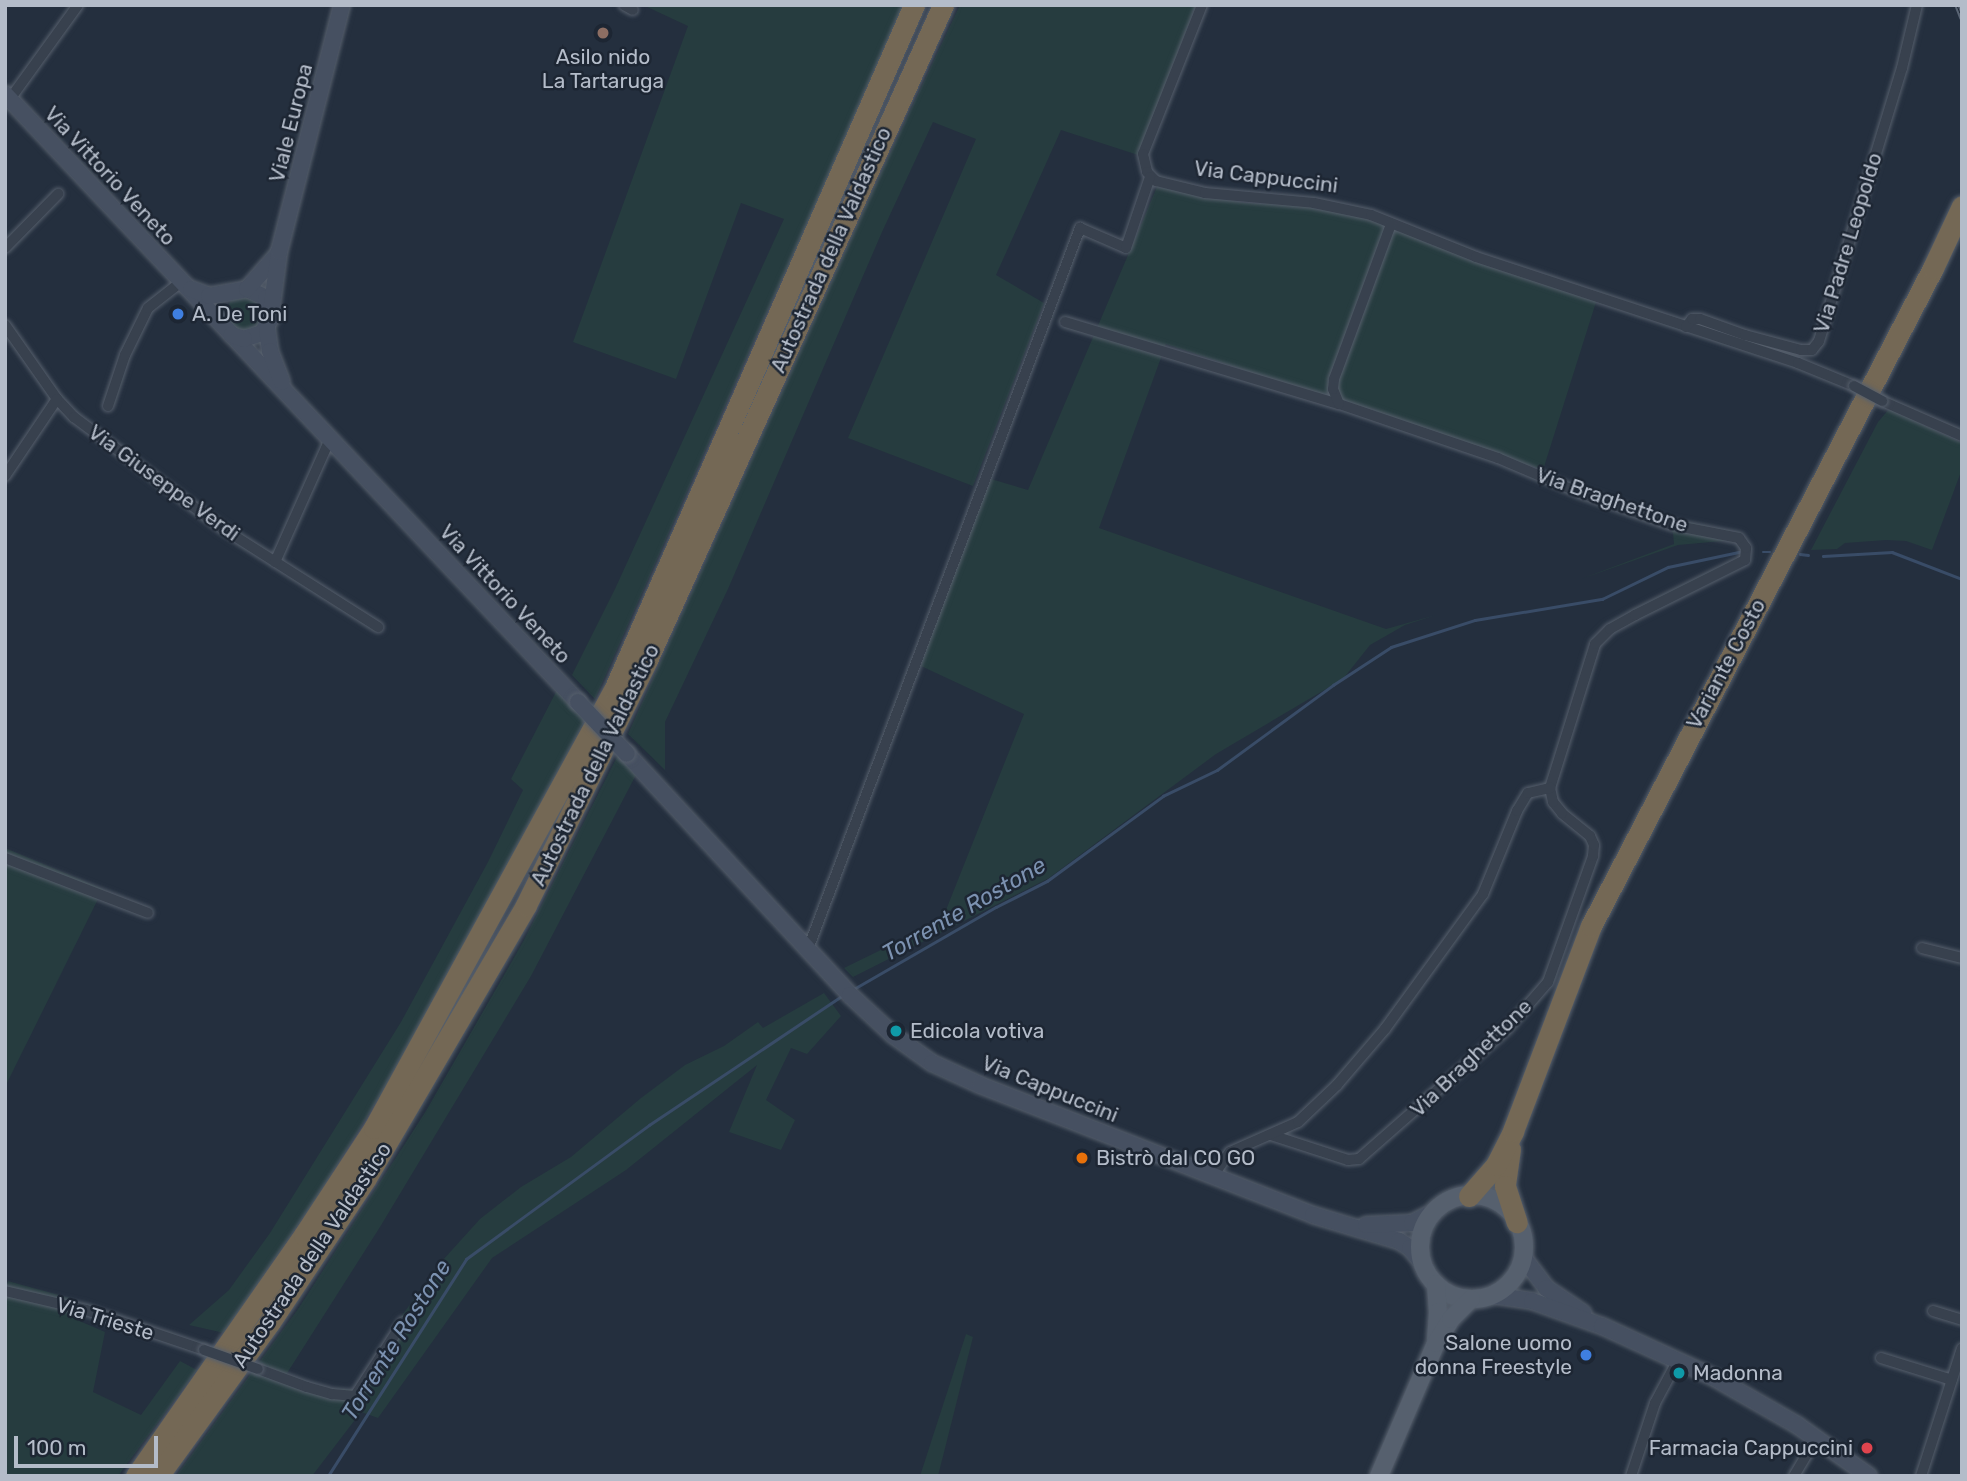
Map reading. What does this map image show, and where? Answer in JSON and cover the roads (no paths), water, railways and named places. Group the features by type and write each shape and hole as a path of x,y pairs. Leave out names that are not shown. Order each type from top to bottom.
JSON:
{"highway":[{"name":"Autostrada della Valdastico","path":"136,1476 304,1235 374,1128 602,714 914,5"},
{"name":"Autostrada della Valdastico","path":"158,1476 270,1322 345,1209 433,1068 526,905 647,660 943,5"},
{"name":"Variante Costo","path":"1513,1131 1591,926 1933,268 1962,206"},
{"path":"1469,1196 1496,1165 1513,1131"},
{"path":"1513,1131 1506,1186 1517,1222"}],"main road":[{"name":"Viale Europa","path":"271,312 279,252 342,5"},
{"name":"Via Vittorio Veneto","path":"8,96 692,823"},
{"name":"Viale Europa","path":"240,290 279,252"},
{"path":"183,284 209,296 240,290 261,293 271,312"},
{"path":"240,290 221,310 228,330 251,339 267,329"},
{"name":"Via Vittorio Veneto","path":"271,312 267,329 277,372 288,394"},
{"name":"Via Cappuccini","path":"692,823 850,995 893,1035 932,1063 980,1085 1313,1215 1354,1225 1399,1241 1410,1248 1423,1264"},
{"path":"1492,1295 1511,1282 1523,1257 1524,1245 1517,1222 1497,1202 1469,1196 1444,1203 1434,1212 1422,1236 1423,1264 1436,1284 1458,1297 1471,1299 1492,1295 1532,1301 1602,1326 1754,1398 1869,1476"},
{"name":"Via Cappuccini","path":"1354,1225 1412,1223 1434,1212"},
{"path":"1523,1257 1546,1288 1602,1326"},
{"path":"1436,1284 1436,1343"},
{"path":"1379,1476 1436,1343 1451,1319 1471,1299"}],"street":[{"path":"8,96 78,5"},
{"path":"808,949 877,773 1080,228 1126,248 1150,177 1144,165 1143,153 1202,5"},
{"name":"Via Padre Leopoldo","path":"1686,327 1692,319 1700,318 1745,335 1801,350 1812,350 1819,341 1902,68 1917,5"},
{"name":"Via Cappuccini","path":"1150,177 1156,181 1205,193 1340,207 1391,224"},
{"path":"5,247 58,194"},
{"path":"1339,404 1333,388 1334,379 1391,224"},
{"name":"Via Padre Leopoldo","path":"1391,224 1476,257 1798,363 1962,436"},
{"path":"108,406 125,355 148,308 183,284"},
{"path":"1065,322 1339,404"},
{"name":"Via Giuseppe Verdi","path":"5,325 57,399 74,417 222,528 377,627"},
{"path":"5,476 57,399"},
{"name":"Via Braghettone","path":"1271,1135 1348,1160 1359,1159 1507,1029 1548,982 1593,856 1594,845 1590,836 1553,802 1550,788 1595,644 1610,629 1635,615 1690,585 1730,570 1745,560 1746,548 1740,538 1672,525 1578,492 1497,458 1339,404"},
{"path":"275,562 330,439"},
{"path":"1213,1176 1230,1152 1271,1135 1314,1108 1385,1029 1483,894 1517,811 1528,793 1550,788"},
{"path":"5,858 148,913"},
{"path":"1922,948 1962,958"},
{"name":"Via Trieste","path":"5,1291 86,1310 319,1391 355,1396 403,1322"},
{"path":"1933,1311 1962,1320"},
{"path":"1922,1476 1962,1348"},
{"path":"1881,1359 1952,1380"},
{"path":"1631,1476 1655,1403 1678,1360"},
{"path":"1794,1476 1816,1439"}],"waterway":[{"name":"Torrente Rostone","path":"852,990 996,907 1047,881 1163,796 1217,770 1333,685 1391,647 1475,620 1602,599 1668,567 1739,552"},
{"name":"Torrente Rostone","path":"1763,552 1770,552"},
{"name":"Torrente Rostone","path":"1823,556 1892,552 1962,579"},
{"name":"Torrente Rostone","path":"1800,554 1808,555"},
{"name":"Torrente Rostone","path":"328,1476 466,1259 649,1125 843,995"}],"railway":[{"path":"1957,5 1962,18"}],"place":[{"name":"Asilo nido La Tartaruga","path":"603,33"},
{"name":"A. De Toni","path":"178,314"},
{"name":"Edicola votiva","path":"896,1031"},
{"name":"Bistrò dal CO GO","path":"1082,1158"},
{"name":"Salone uomo donna Freestyle","path":"1586,1355"},
{"name":"Madonna","path":"1679,1373"},
{"name":"Farmacia Cappuccini","path":"1867,1448"}]}
